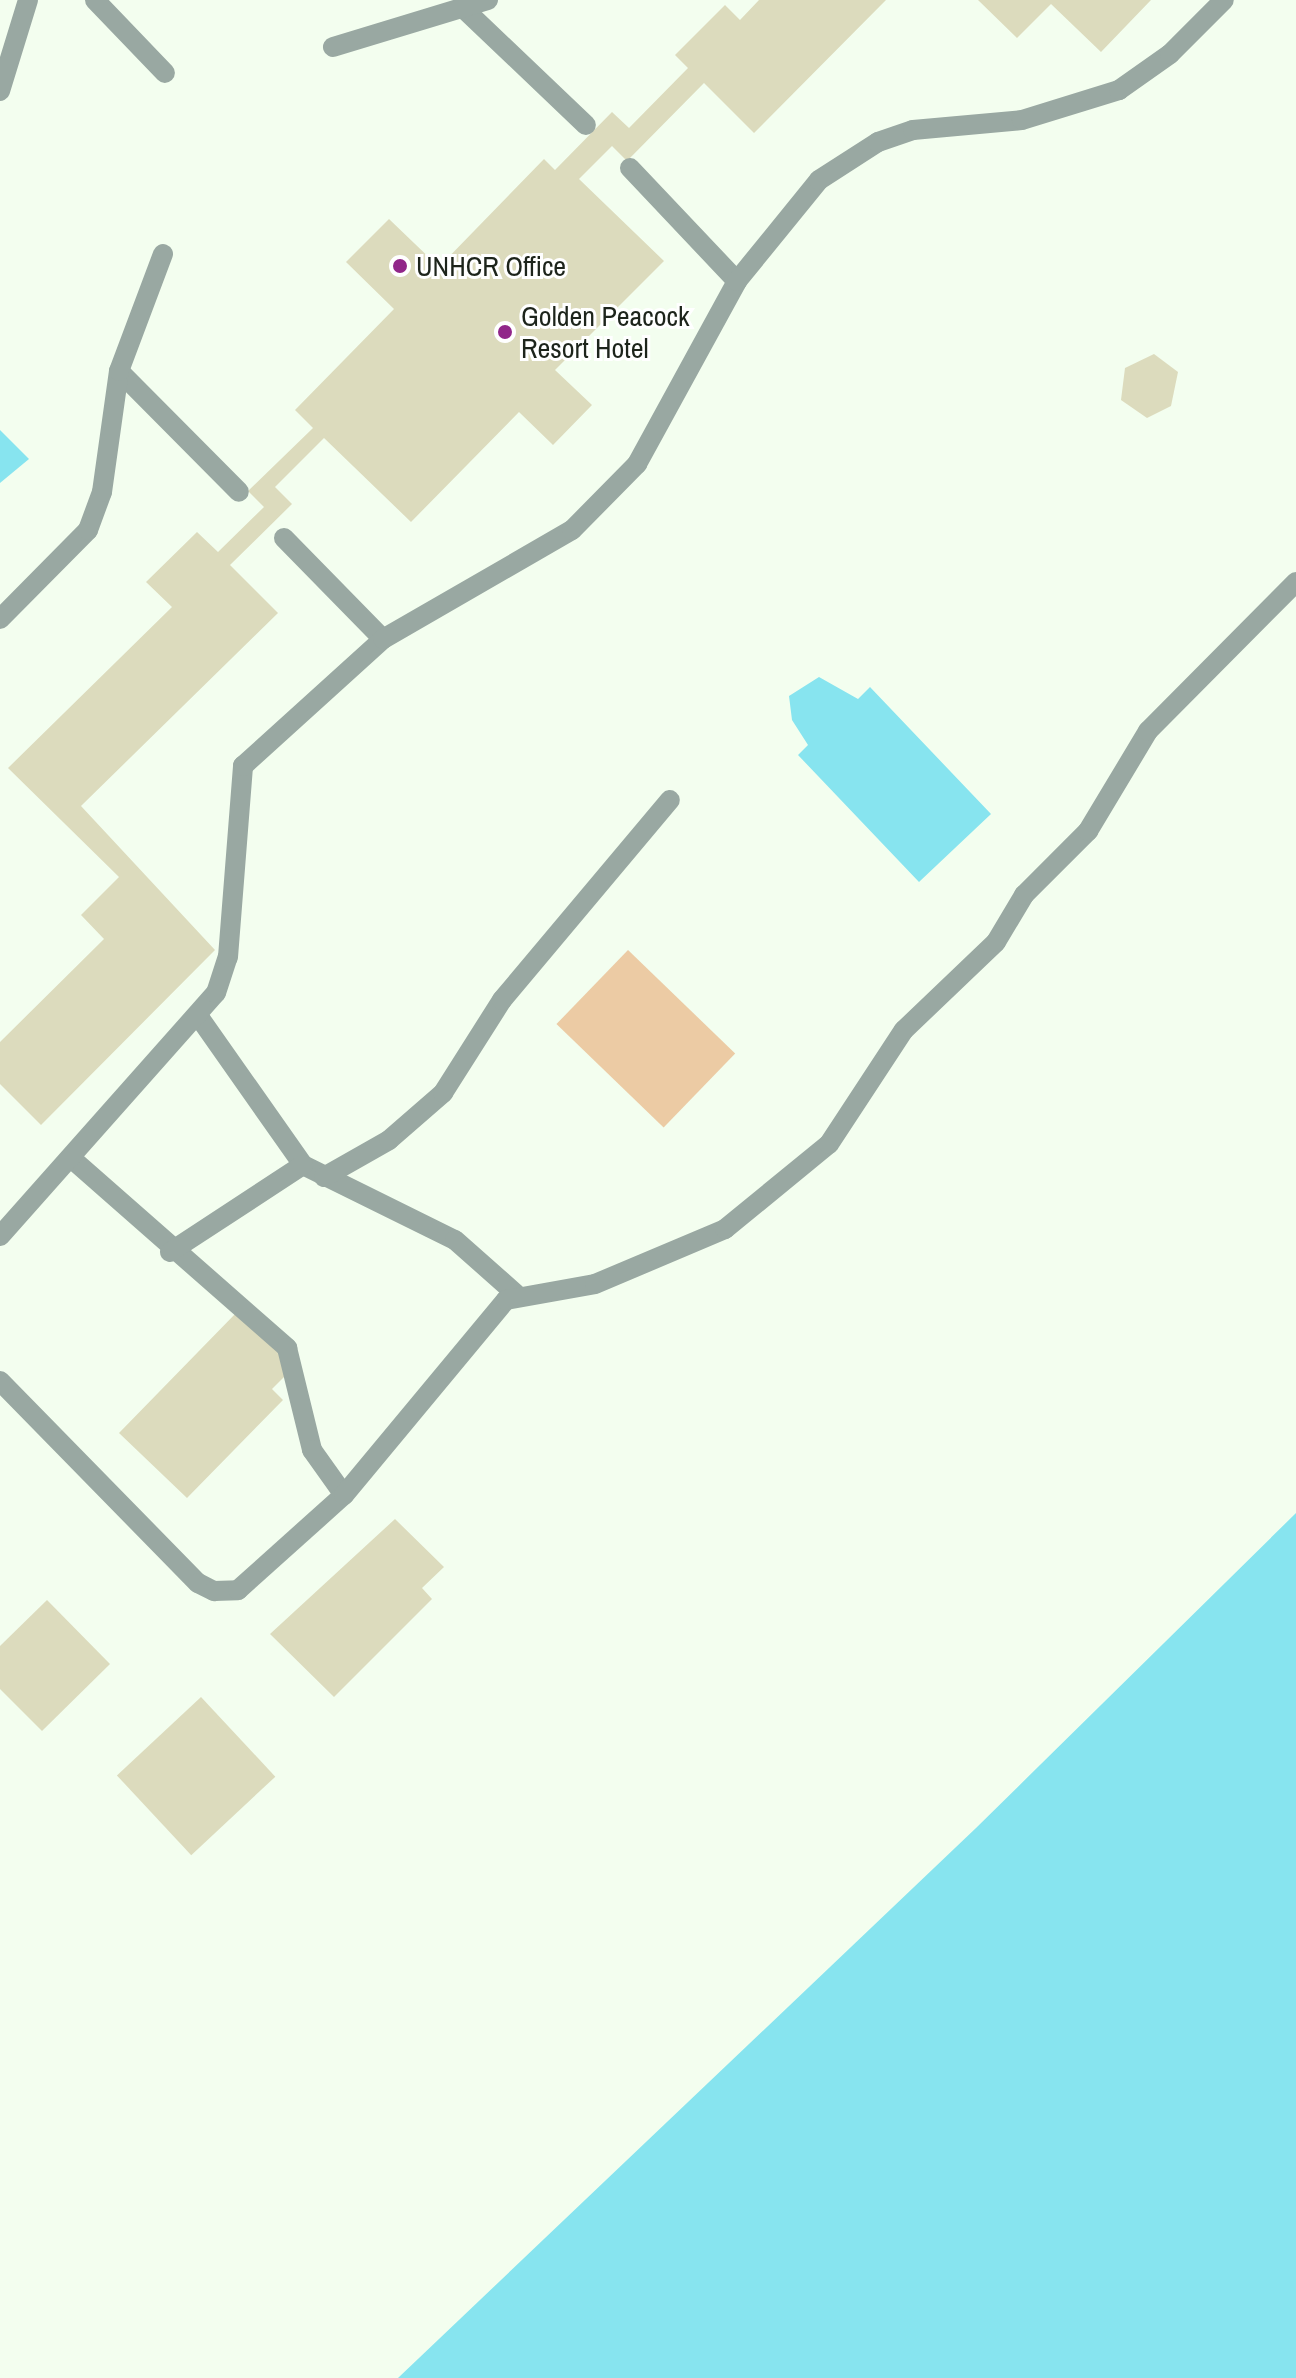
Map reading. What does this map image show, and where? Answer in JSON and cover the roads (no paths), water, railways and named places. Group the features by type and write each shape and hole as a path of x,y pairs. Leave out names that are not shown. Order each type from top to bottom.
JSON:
{"lane":[{"path":"0,91 28,0"},
{"path":"95,0 165,73"},
{"path":"333,47 488,0"},
{"path":"0,1236 199,1017 228,957 243,766 383,639 572,530 637,464 737,281 819,180 878,142 913,130 1022,120 1119,90 1170,54 1224,0"},
{"path":"462,7 586,125"},
{"path":"630,168 737,281"},
{"path":"0,619 88,530 102,492 119,371 163,254"},
{"path":"119,371 239,492"},
{"path":"284,538 383,639"},
{"path":"0,1381 214,1591 238,1590 261,1574 344,1495 516,1294 595,1284 725,1229 829,1144 904,1030 996,942 1024,895 1088,831 1148,731 1296,582"},
{"path":"324,1177 389,1140 443,1093 502,1000 670,800"},
{"path":"199,1017 303,1165 455,1240 516,1294"},
{"path":"71,1158 170,1252 287,1348 312,1450 344,1495"},
{"path":"170,1252 303,1165"}],"water":[{"path":"0,430 29,459 0,483"},
{"path":"819,677 858,699 870,687 991,814 919,882 798,755 808,745 792,720 789,696"},
{"path":"1296,1513 1296,2378 398,2378 976,1828"}],"place":[{"name":"UNHCR Office","path":"400,266"},
{"name":"Golden Peacock Resort Hotel","path":"505,332"}]}
